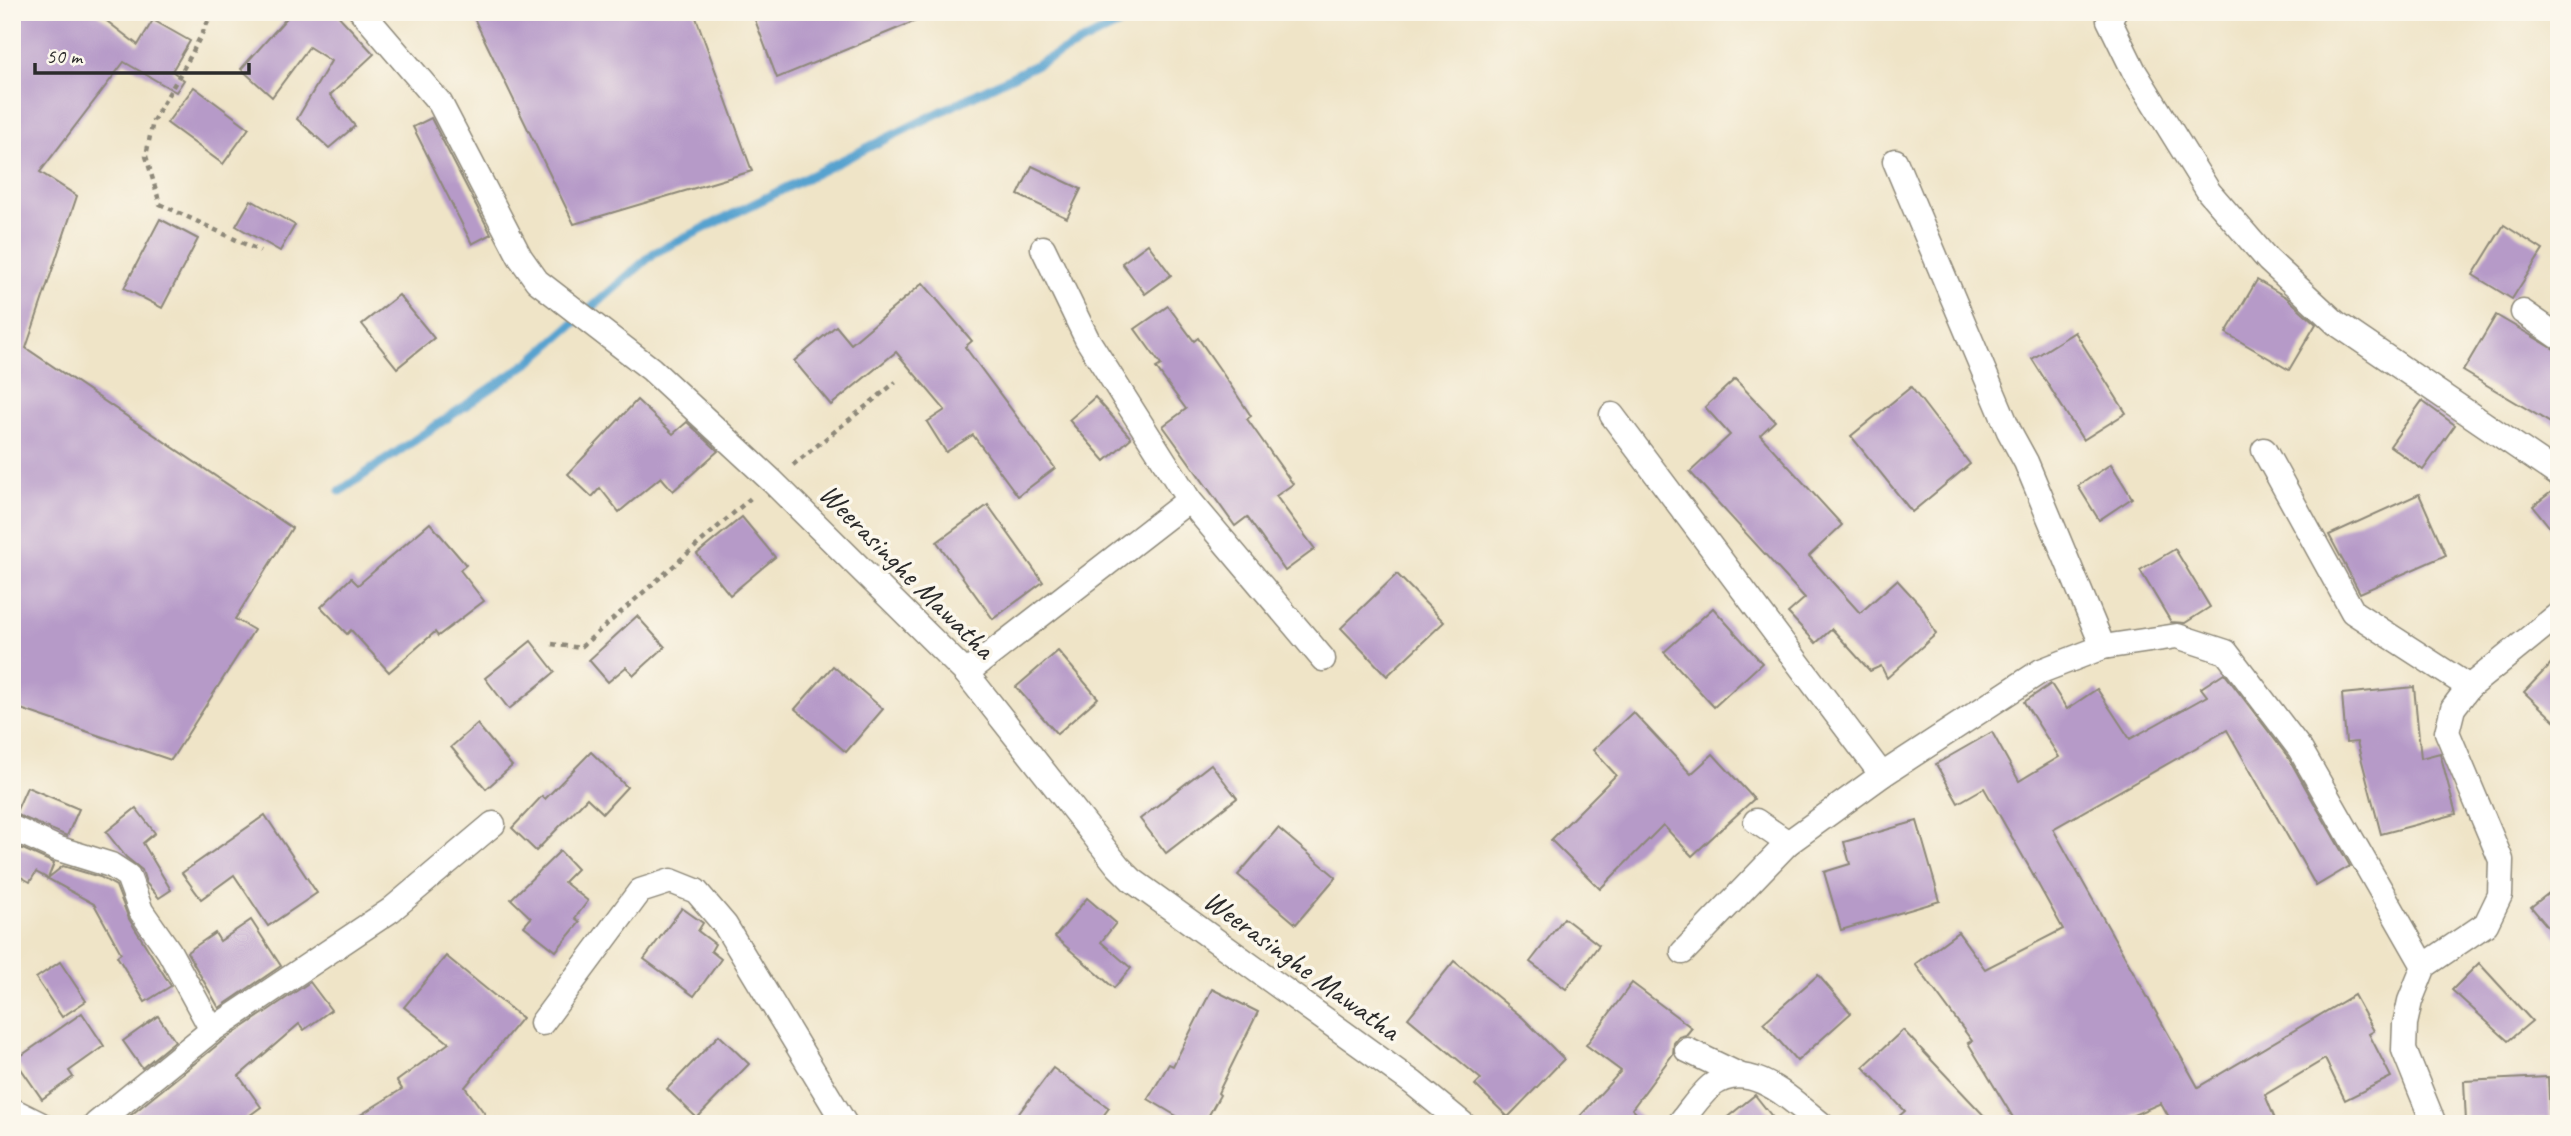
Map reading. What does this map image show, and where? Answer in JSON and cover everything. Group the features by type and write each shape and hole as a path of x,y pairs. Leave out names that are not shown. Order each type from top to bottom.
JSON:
{"street":[{"name":"Weerasinghe Mawatha","path":"362,12 440,103 520,257 537,281 651,369 772,481 966,673 1118,866 1132,880 1413,1083 1463,1124"},
{"path":"2115,12 2109,20 2147,93 2209,192 2268,260 2336,323 2559,475"},
{"path":"1895,161 2103,647"},
{"path":"1043,248 1087,339 1189,499 1323,659"},
{"path":"2523,312 2559,337"},
{"path":"1612,415 1882,775"},
{"path":"2264,450 2353,612 2469,687"},
{"path":"966,673 1189,499"},
{"path":"2434,1124 2403,1050 2404,1024 2424,966 2486,924 2500,895 2501,860 2448,732 2453,708 2469,687 2559,614"},
{"path":"1683,952 1787,843 1882,775 2041,671 2103,647 2177,636 2226,652 2300,749 2424,966"},
{"path":"1756,821 1787,843"},
{"path":"96,1124 212,1030 391,910 493,824"},
{"path":"12,828 56,848 111,865 128,876 141,911 169,951 212,1030"},
{"path":"542,1023 640,891 671,881 696,891 725,925 845,1124"},
{"path":"1687,1049 1739,1075 1768,1083 1821,1124"},
{"path":"1678,1124 1712,1085 1739,1075"},
{"path":"12,1110 40,1124"}],"path":[{"path":"213,12 153,121 146,156 160,204 260,251"},
{"path":"552,645 580,648 772,481 896,382"}],"building":[{"path":"12,12 95,12 138,45 153,20 190,41 172,71 184,80 176,92 124,62 40,172 77,196 26,348 292,528 235,619 254,630 171,760 12,706"},
{"path":"292,12 335,12 374,54 330,95 355,126 329,148 297,119 331,61 309,47 272,97 241,69"},
{"path":"471,12 694,12 752,171 574,224"},
{"path":"752,12 935,12 935,13 777,78"},
{"path":"194,87 249,128 223,164 167,123"},
{"path":"431,118 491,234 472,244 413,127"},
{"path":"1032,166 1081,189 1067,218 1018,195"},
{"path":"251,200 295,225 280,251 236,226"},
{"path":"160,219 198,239 162,308 124,288"},
{"path":"2504,225 2543,250 2512,299 2473,275"},
{"path":"1148,244 1171,275 1145,294 1122,263"},
{"path":"2257,280 2286,297 2316,324 2289,370 2226,333"},
{"path":"923,283 972,341 965,347 1055,468 1018,496 973,435 946,452 927,422 945,410 896,352 831,405 794,361 836,326 851,344"},
{"path":"399,295 434,338 397,368 362,324"},
{"path":"1168,306 1194,341 1198,338 1251,416 1247,419 1293,484 1276,496 1315,549 1285,571 1247,517 1235,526 1163,426 1186,409 1156,368 1161,365 1135,329"},
{"path":"2496,315 2559,352 2559,428 2463,371"},
{"path":"2075,332 2126,413 2083,440 2032,359"},
{"path":"1735,379 1775,421 1760,435 1842,525 1809,556 1860,613 1897,580 1922,607 1936,634 1887,678 1881,666 1870,671 1832,629 1816,643 1788,613 1805,598 1690,472 1730,435 1705,407"},
{"path":"1911,387 1970,464 1912,512 1851,436"},
{"path":"1095,397 1131,438 1105,461 1069,420"},
{"path":"637,400 673,434 687,422 718,451 673,491 661,477 619,512 600,488 592,497 568,474"},
{"path":"2422,401 2455,425 2423,470 2390,446"},
{"path":"2111,464 2132,498 2099,520 2078,486"},
{"path":"2555,489 2559,490 2559,539 2533,506"},
{"path":"2419,494 2446,555 2360,593 2329,535"},
{"path":"988,505 1043,582 993,619 937,542"},
{"path":"742,517 775,557 730,595 697,554"},
{"path":"430,523 466,565 460,570 484,601 438,636 435,632 389,672 351,630 347,634 321,607 351,578 358,585"},
{"path":"2175,549 2210,607 2185,623 2171,622 2140,570"},
{"path":"1397,574 1444,622 1387,676 1341,628"},
{"path":"1713,608 1762,663 1714,707 1664,652"},
{"path":"637,616 665,647 634,675 626,667 608,682 589,660"},
{"path":"531,641 555,672 509,709 485,678"},
{"path":"1058,651 1098,698 1057,734 1016,687"},
{"path":"2559,655 2559,725 2524,692"},
{"path":"833,666 883,709 846,752 795,709"},
{"path":"2224,673 2288,757 2350,866 2316,886 2227,730 2053,829 2198,1087 2354,995 2374,1031 2369,1034 2391,1077 2345,1100 2325,1059 2265,1095 2277,1124 2173,1124 2161,1103 2113,1124 2017,1124 1968,1043 1972,1041 1915,964 1958,932 1985,969 2063,929 2033,875 2035,874 1984,788 1958,803 1936,764 1992,732 2019,781 2059,757 2024,702 2051,684 2067,709 2097,689 2130,739 2207,696 2201,688"},
{"path":"2414,687 2421,758 2440,753 2456,814 2381,834 2357,742 2346,743 2342,694"},
{"path":"1633,712 1691,774 1713,754 1754,799 1692,856 1663,825 1600,889 1551,840 1616,775 1593,750"},
{"path":"477,724 512,766 486,789 451,747"},
{"path":"591,752 627,787 603,813 587,798 536,851 512,828 542,796 545,799"},
{"path":"1211,764 1237,798 1166,853 1140,819"},
{"path":"27,787 79,809 67,836 15,814"},
{"path":"136,808 155,833 143,843 171,890 159,898 146,883 142,870 126,857 106,832"},
{"path":"265,815 317,893 268,926 234,875 201,899 182,873"},
{"path":"1917,821 1940,901 1841,930 1824,872 1850,864 1844,842"},
{"path":"1278,828 1336,877 1296,924 1238,875"},
{"path":"14,845 54,863 48,878 63,866 100,877 116,886 129,919 171,986 145,1002 117,956 121,953 94,904 36,872 30,882 12,872"},
{"path":"560,851 577,869 564,882 588,901 575,918 580,922 556,951 524,926 531,918 511,899"},
{"path":"2559,885 2559,940 2531,907"},
{"path":"1087,898 1116,923 1101,942 1131,968 1114,988 1055,937"},
{"path":"682,908 703,923 698,931 715,944 711,951 721,959 694,996 644,959"},
{"path":"1564,918 1599,945 1566,989 1530,962"},
{"path":"251,920 281,966 219,1008 187,952 215,933 220,941"},
{"path":"446,956 522,1018 465,1087 485,1114 473,1124 346,1124 402,1089 397,1081 449,1043 404,1007"},
{"path":"1454,961 1523,1018 1564,1059 1508,1117 1475,1085 1481,1079 1408,1018"},
{"path":"60,962 86,1001 62,1017 36,978"},
{"path":"2479,963 2532,1021 2508,1041 2452,990"},
{"path":"1818,975 1851,1013 1797,1061 1763,1023"},
{"path":"310,982 331,1010 304,1030 299,1024 239,1076 261,1107 238,1124 120,1124 221,1042"},
{"path":"1632,983 1692,1028 1674,1043 1673,1054 1632,1109 1648,1124 1573,1124 1621,1071 1586,1045"},
{"path":"1212,989 1258,1012 1204,1124 1190,1124 1148,1099 1169,1064 1173,1066"},
{"path":"82,1013 104,1046 69,1071 73,1077 42,1099 15,1060"},
{"path":"158,1016 175,1041 142,1068 123,1041"},
{"path":"1903,1030 1992,1124 1890,1124 1905,1111 1863,1067"},
{"path":"719,1035 749,1064 697,1118 667,1089"},
{"path":"1053,1068 1109,1108 1097,1124 1011,1124"},
{"path":"2548,1077 2550,1118 2466,1122 2464,1081"},
{"path":"1755,1095 1778,1124 1719,1124"}],"waterway":[{"path":"340,491 531,361 654,253 1143,12"}]}
